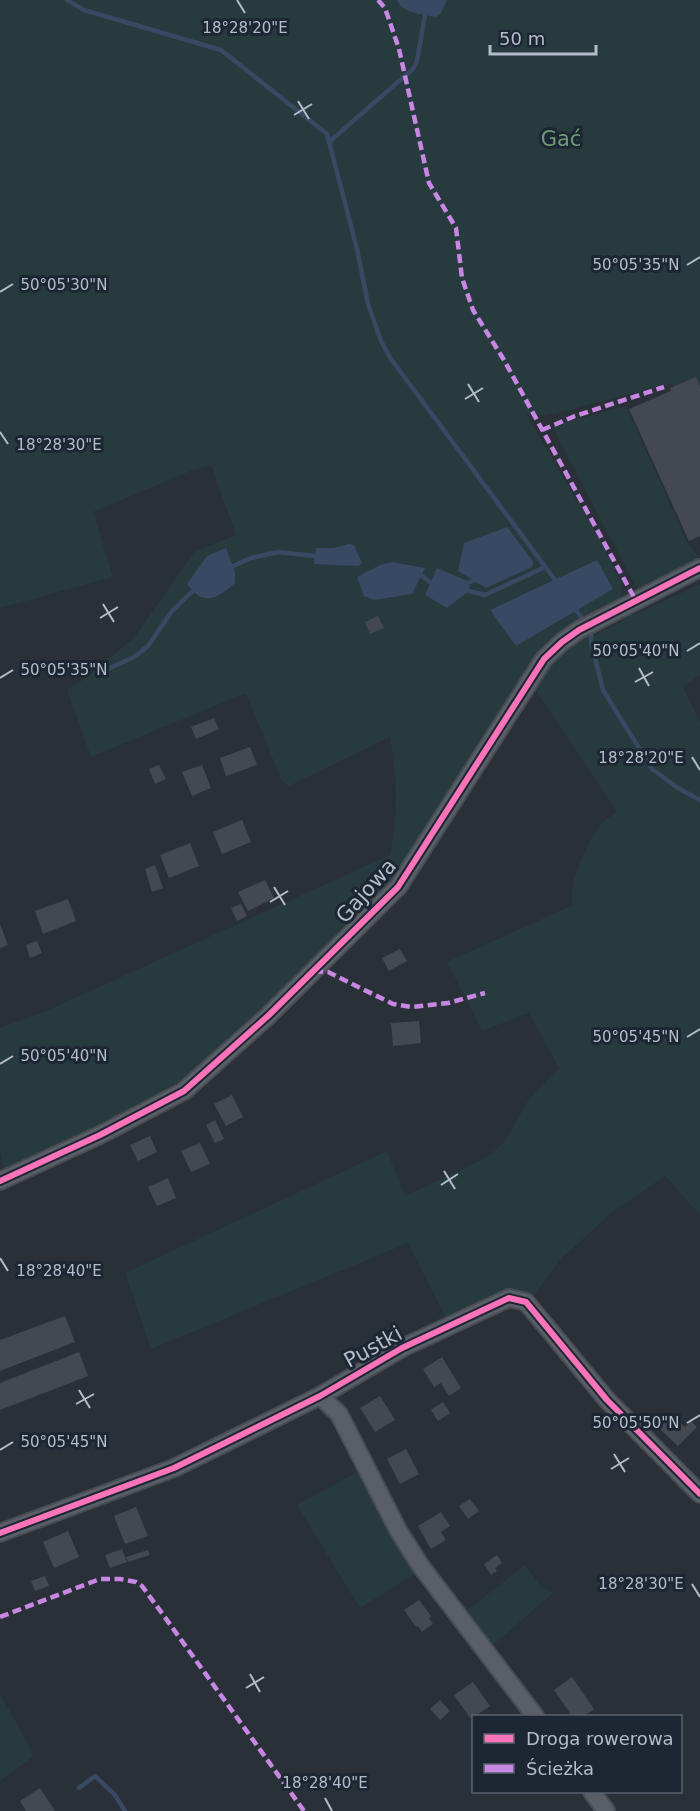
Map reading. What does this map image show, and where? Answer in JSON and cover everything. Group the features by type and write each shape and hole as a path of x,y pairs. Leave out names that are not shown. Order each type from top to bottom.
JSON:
{"street":[{"name":"Gajowa","path":"0,1181 100,1135 184,1091 269,1015 398,887 544,659 579,630 700,567"},
{"name":"Pustki","path":"0,1533 174,1468 320,1396 402,1348 509,1298 526,1302 608,1400 700,1494"},
{"path":"320,1396 339,1414 398,1530 420,1565 534,1715"},
{"path":"593,1793 606,1811"}],"green space":[{"name":"Gać","path":"0,0 700,0 700,446 698,446 672,383 545,416 526,414 602,543 622,584 621,600 576,626 391,885 367,911 363,907 205,1067 125,1117 4,1170 0,1152 0,1028 46,1011 390,855 396,796 390,737 289,786 282,781 284,779 281,779 246,693 91,757 67,690 134,638 194,552 236,535 211,465 193,470 93,512 113,577 0,608"},
{"path":"626,406 687,542 700,559 700,563 638,591 552,426"},
{"path":"700,584 700,675 683,687 700,722 700,1215 665,1176 610,1214 561,1259 533,1296 499,1297 448,1322 408,1243 151,1349 125,1273 387,1151 405,1196 484,1159 504,1143 529,1099 559,1068 529,1013 482,1031 447,962 573,905 572,895 576,873 585,851 602,823 617,812 532,685 551,657 591,632 595,635 620,623 626,615 639,613"},
{"path":"359,1471 418,1572 360,1608 297,1505"},
{"path":"525,1565 541,1587 553,1593 491,1647 465,1612"},
{"path":"0,1694 30,1747 32,1757 0,1781"}],"water":[{"path":"397,0 447,0 441,13 436,17 408,11"},
{"path":"507,527 533,561 532,567 486,588 458,571 464,543"},
{"path":"354,545 362,563 358,566 314,564 316,548 333,548"},
{"path":"226,548 235,572 235,583 216,597 199,596 187,584 207,556"},
{"path":"597,560 613,589 516,646 490,610"},
{"path":"392,562 425,568 412,594 374,600 364,596 357,577 380,565"},
{"path":"437,568 470,582 469,591 447,608 425,595"}],"building":[{"path":"696,377 700,386 700,536 689,541 629,409 671,391 670,388"},
{"path":"378,616 384,628 370,634 365,622"},
{"path":"214,718 219,729 196,739 191,727"},
{"path":"250,747 257,765 226,776 220,758"},
{"path":"159,765 166,779 155,784 149,769"},
{"path":"202,765 211,788 192,796 182,772"},
{"path":"242,820 251,842 222,854 213,832"},
{"path":"190,843 199,866 169,878 160,855"},
{"path":"155,865 163,888 152,892 145,869"},
{"path":"265,880 274,898 248,911 238,892"},
{"path":"68,899 76,921 43,934 35,911"},
{"path":"241,904 247,916 237,921 231,908"},
{"path":"0,924 8,945 0,948"},
{"path":"37,941 42,953 30,958 26,945"},
{"path":"400,949 407,961 389,971 382,958"},
{"path":"419,1021 421,1043 393,1046 391,1023"},
{"path":"232,1095 243,1117 226,1126 214,1104"},
{"path":"215,1120 224,1139 215,1143 206,1125"},
{"path":"150,1136 157,1152 138,1161 130,1145"},
{"path":"200,1143 210,1164 191,1172 181,1151"},
{"path":"168,1178 176,1198 157,1206 148,1187"},
{"path":"65,1316 75,1342 0,1371 0,1340"},
{"path":"79,1352 88,1376 0,1410 0,1383"},
{"path":"442,1357 461,1388 449,1396 441,1383 434,1387 423,1369"},
{"path":"380,1396 395,1420 375,1432 360,1408"},
{"path":"443,1402 450,1413 438,1421 431,1410"},
{"path":"671,1414 685,1427 691,1421 697,1427 678,1446 658,1427"},
{"path":"406,1449 419,1474 400,1484 387,1459"},
{"path":"470,1499 479,1511 468,1519 459,1506"},
{"path":"136,1507 148,1536 125,1544 114,1516"},
{"path":"441,1512 450,1526 441,1532 446,1540 431,1549 418,1526"},
{"path":"68,1531 79,1557 54,1568 43,1542"},
{"path":"122,1549 127,1562 110,1568 105,1555"},
{"path":"148,1550 150,1555 128,1562 126,1557"},
{"path":"497,1555 502,1563 491,1575 484,1564"},
{"path":"45,1576 49,1586 35,1591 31,1581"},
{"path":"419,1600 431,1616 429,1618 433,1624 422,1632 404,1610"},
{"path":"572,1677 594,1709 585,1715 571,1715 554,1690"},
{"path":"473,1682 490,1706 477,1715 472,1715 471,1719 454,1695"},
{"path":"440,1700 450,1711 440,1720 430,1709"},
{"path":"40,1788 55,1811 26,1811 20,1801"}],"waterway":[{"path":"67,0 84,10 221,50 327,134 357,249 368,304 381,341 391,359 558,584"},
{"path":"329,142 413,69 417,61 425,15"},
{"path":"229,568 251,558 278,552 315,556"},
{"path":"469,591 485,595 545,567"},
{"path":"422,576 430,582"},
{"path":"470,582 475,580"},
{"path":"108,669 134,657 148,646 172,611 197,587"},
{"path":"573,606 582,618"},
{"path":"591,632 591,642 603,690 652,769 678,788 700,800"},
{"path":"79,1788 95,1776 115,1795 125,1811"}],"marked path":[{"path":"378,0 385,8 399,49 429,183 456,228 462,278 473,310 504,360 635,599"},
{"path":"542,430 575,416 664,387"},
{"path":"314,971 328,972 393,1004 412,1007 448,1003 485,993"},
{"path":"0,1617 100,1579 136,1582 142,1586 304,1811"}],"cycle path":[{"path":"0,1181 100,1135 184,1091 269,1015 398,887 544,659 579,630 700,568"},
{"path":"0,1533 174,1468 320,1396 402,1348 509,1298 526,1302 607,1400 700,1494"}]}
